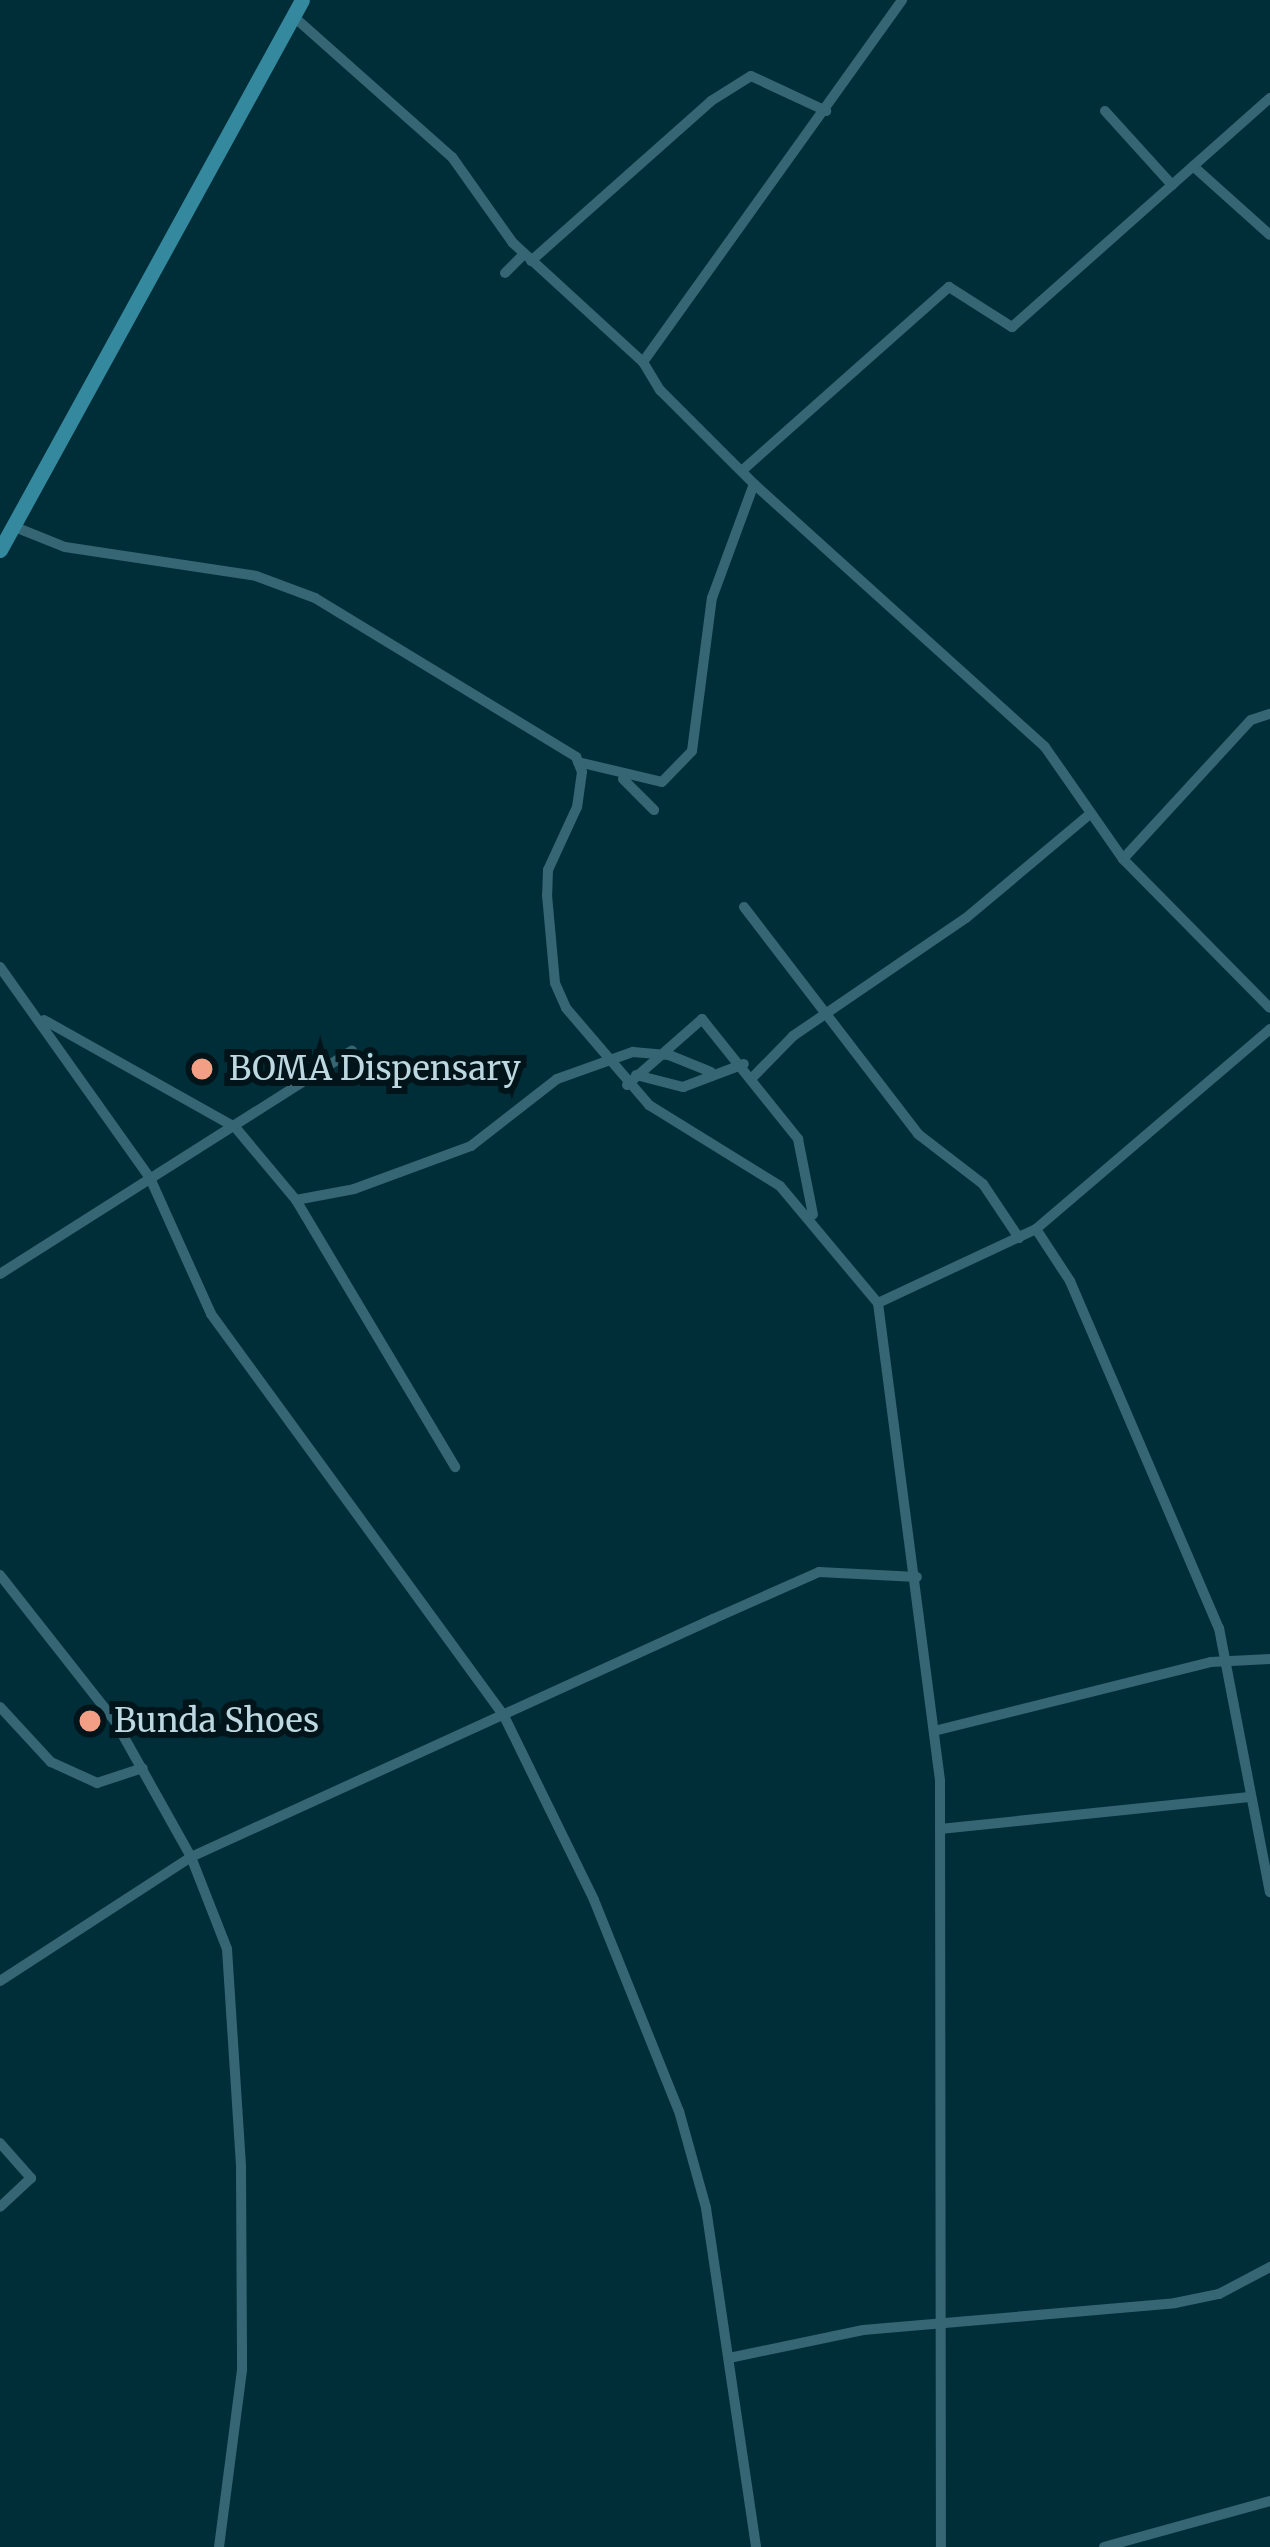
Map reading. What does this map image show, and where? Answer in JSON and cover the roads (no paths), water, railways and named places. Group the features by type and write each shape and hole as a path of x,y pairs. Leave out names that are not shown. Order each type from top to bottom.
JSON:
{"main road":[{"path":"0,550 297,8"}],"street":[{"path":"643,362 902,0"},
{"path":"297,8 452,157 527,257 643,362 660,390 746,468 754,484 1045,748 1123,859 1270,1008"},
{"path":"505,273 711,101 751,76 826,111"},
{"path":"746,468 949,287 1012,327 1270,98"},
{"path":"1105,111 1172,185"},
{"path":"1193,166 1270,236"},
{"path":"15,527 65,547 256,576 315,598 563,746 578,763 621,777 662,782 692,751 712,598 754,484"},
{"path":"1123,859 1251,720 1270,714"},
{"path":"578,763 577,807 548,871 550,946 566,1008 608,1063 780,1186 813,1218 878,1303 917,1577 940,1829 935,2322 941,2547"},
{"path":"621,777 654,810"},
{"path":"754,1076 823,1012 966,918 1091,813"},
{"path":"744,907 918,1134 983,1184 1019,1238"},
{"path":"0,967 150,1178 211,1314 503,1714 594,1900 679,2111 734,2356 756,2547"},
{"path":"40,1018 235,1127 296,1200 454,1466"},
{"path":"632,1080 702,1018 754,1076 798,1139 813,1218"},
{"path":"878,1303 1036,1229 1270,1029"},
{"path":"0,1274 352,1051"},
{"path":"296,1200 354,1189 471,1146 557,1079 633,1052 659,1054 711,1072"},
{"path":"632,1080 683,1087 711,1072 744,1064"},
{"path":"1036,1229 1070,1281 1128,1407 1227,1661 1270,1892"},
{"path":"0,1981 191,1857 819,1572 917,1577"},
{"path":"0,1575 143,1768 191,1857 227,1949 241,2167 242,2370 219,2547"},
{"path":"934,1731 1227,1661 1270,1659"},
{"path":"0,1707 51,1762 97,1783 143,1768"},
{"path":"940,1829 1249,1797"},
{"path":"0,2143 31,2178 0,2207"},
{"path":"734,2356 935,2322 1175,2303 1219,2294 1270,2267"},
{"path":"1104,2547 1270,2501"}],"place":[{"name":"BOMA Dispensary","path":"202,1069"},
{"name":"Bunda Shoes","path":"90,1721"}]}
